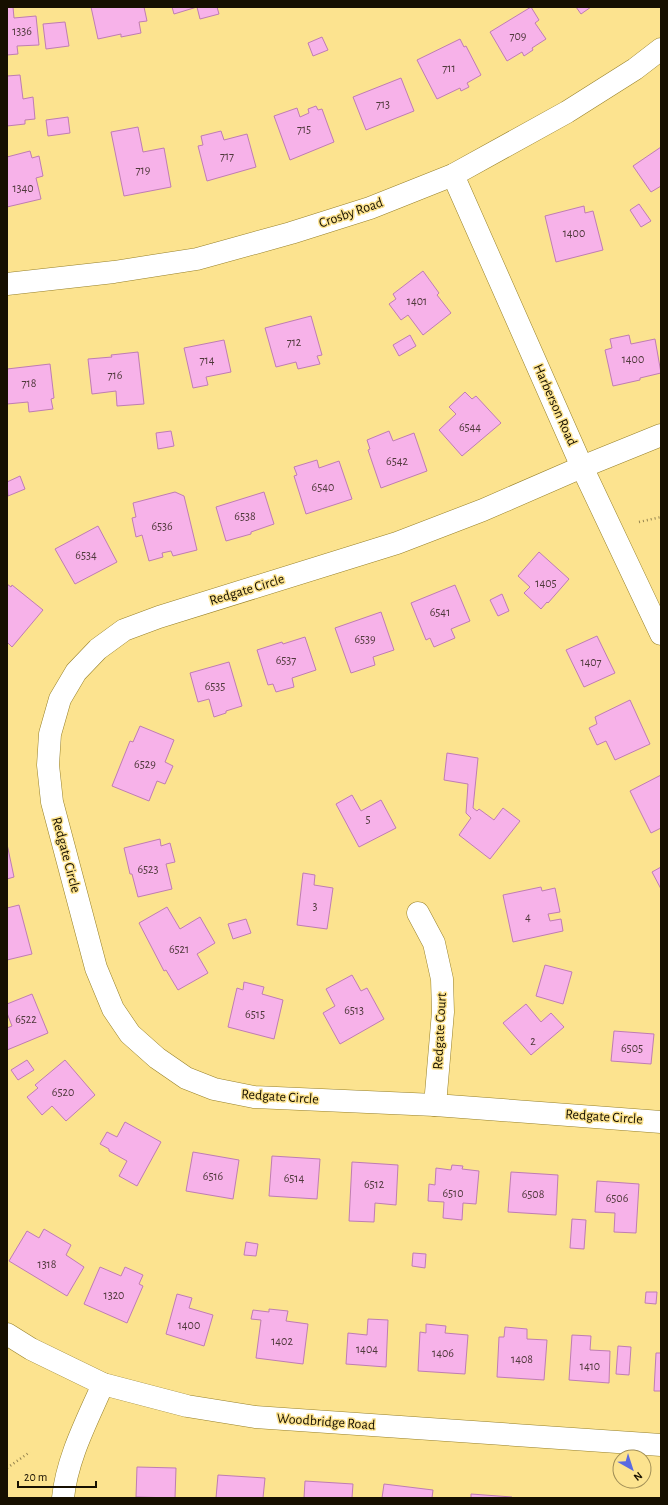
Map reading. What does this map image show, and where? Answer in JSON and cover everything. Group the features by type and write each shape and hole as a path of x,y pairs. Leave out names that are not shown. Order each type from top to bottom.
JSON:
{"street":[{"name":"Crosby Road","path":"7,284 114,272 197,259 291,233 370,208 453,175 567,112 635,69 661,49"},
{"name":"Harberson Road","path":"453,175 582,467 661,634"},
{"name":"Redgate Circle","path":"661,435 483,510 397,543 159,617 124,630 98,649 76,672 60,699 50,734 48,765 52,802 96,968 113,1009 130,1034 157,1058 186,1078 214,1089 254,1097 435,1105 661,1122"},
{"name":"Redgate Court","path":"418,913 434,942 442,979 443,1012 435,1105"},
{"name":"Woodbridge Road","path":"7,1334 31,1349 103,1384 187,1406 255,1417 661,1445"},
{"path":"63,1498 64,1485 75,1449 103,1384"}],"path":[{"path":"639,522 661,517"},
{"path":"7,1468 30,1452"}],"building":[{"path":"7,7 13,7 14,18 36,16 39,45 17,46 18,54 7,55"},
{"path":"91,7 144,7 147,21 139,22 141,33 121,37 121,34 98,39"},
{"path":"172,7 197,7 174,14"},
{"path":"197,7 217,7 219,14 200,19"},
{"path":"531,7 539,20 535,23 546,39 532,48 533,50 524,56 522,52 507,61 490,32"},
{"path":"576,7 591,7 581,14"},
{"path":"65,22 69,46 46,49 43,24"},
{"path":"322,37 328,50 313,56 308,43"},
{"path":"460,39 464,47 466,46 481,75 467,83 469,87 461,91 460,88 437,99 417,60"},
{"path":"20,75 23,99 33,97 35,119 25,120 25,124 7,126 7,76"},
{"path":"401,78 414,111 366,130 353,97"},
{"path":"316,106 318,110 322,109 334,142 290,160 274,116 297,108 300,117 309,113 308,109"},
{"path":"68,117 70,133 48,136 46,120"},
{"path":"138,127 143,152 164,148 171,187 124,196 111,132"},
{"path":"221,131 224,140 247,134 256,167 207,181 198,146 203,145 201,136"},
{"path":"661,147 661,186 651,192 633,166"},
{"path":"30,151 32,158 39,156 43,176 36,178 41,199 7,207 7,157"},
{"path":"639,204 651,221 641,227 630,210"},
{"path":"584,206 585,213 593,211 603,250 556,262 545,216"},
{"path":"423,271 439,293 437,295 451,313 423,335 408,315 401,320 389,304 396,299 393,294"},
{"path":"311,316 322,355 317,356 320,364 298,369 296,362 276,367 265,328"},
{"path":"410,335 416,346 399,356 393,345"},
{"path":"629,335 631,344 655,339 661,373 640,378 640,380 613,386 605,350 612,348 610,339"},
{"path":"224,340 231,372 206,377 208,385 193,388 184,348"},
{"path":"138,352 144,404 117,406 116,391 92,394 88,359 112,357 111,355"},
{"path":"50,364 54,398 51,399 53,409 29,412 28,402 7,404 7,369"},
{"path":"465,392 472,399 476,396 501,423 462,456 439,430 456,414 449,407"},
{"path":"171,431 174,446 158,449 156,433"},
{"path":"389,431 393,441 414,433 427,471 381,488 368,450 370,449 367,440"},
{"path":"317,460 319,468 339,461 352,499 306,514 294,476 297,475 294,467"},
{"path":"20,476 25,489 8,496 7,482"},
{"path":"175,492 184,496 197,550 173,556 171,551 162,553 163,557 149,561 142,535 136,537 132,518 136,517 133,503"},
{"path":"264,492 274,524 251,532 251,534 226,541 216,507"},
{"path":"98,526 117,562 75,584 55,549"},
{"path":"539,552 569,579 541,609 524,593 530,587 518,576"},
{"path":"7,584 11,587 12,585 43,610 12,647 7,642"},
{"path":"455,585 470,621 451,629 455,638 434,647 430,638 426,640 411,603"},
{"path":"502,594 509,611 498,616 490,600"},
{"path":"381,612 394,650 373,657 375,665 351,673 335,628"},
{"path":"597,636 615,673 584,687 566,650"},
{"path":"305,637 316,670 292,678 294,687 276,692 273,684 268,685 257,650"},
{"path":"229,662 242,706 214,717 209,699 198,702 190,673"},
{"path":"630,700 650,744 615,760 606,741 597,745 589,728 597,724 595,717"},
{"path":"140,726 174,740 165,762 173,766 165,784 157,781 149,801 112,786 130,741 133,742"},
{"path":"447,753 478,758 473,808 477,811 479,809 494,820 503,808 520,821 490,859 459,835 471,818 466,813 468,784 444,780"},
{"path":"661,775 661,828 651,833 630,791"},
{"path":"352,795 361,811 381,800 396,828 359,847 336,804"},
{"path":"160,839 161,846 170,843 175,862 166,864 172,889 138,897 132,874 130,874 124,848"},
{"path":"7,844 14,877 7,879"},
{"path":"661,867 661,889 652,872"},
{"path":"303,873 315,875 314,885 333,888 327,929 297,925"},
{"path":"541,887 542,891 555,888 560,912 548,914 550,921 561,919 563,931 513,942 503,895"},
{"path":"19,905 32,954 7,960 7,908"},
{"path":"167,907 180,929 200,917 215,943 197,954 208,973 178,990 166,970 164,971 139,923"},
{"path":"246,919 251,933 233,939 228,924"},
{"path":"545,965 572,972 563,1004 536,996"},
{"path":"352,975 361,991 367,988 384,1019 340,1044 323,1013 335,1006 326,989"},
{"path":"244,982 264,987 262,994 283,1000 274,1039 228,1027 237,988 243,990"},
{"path":"32,994 48,1033 7,1050 7,1028 12,1026 7,1013 7,1004"},
{"path":"526,1004 541,1022 551,1013 564,1027 531,1055 503,1023"},
{"path":"614,1031 654,1034 651,1064 611,1061"},
{"path":"27,1060 34,1070 18,1080 11,1070"},
{"path":"65,1060 95,1095 66,1121 52,1106 42,1115 27,1097 38,1088 35,1085"},
{"path":"125,1122 161,1142 137,1186 119,1176 127,1161 100,1144 107,1132 117,1137"},
{"path":"193,1152 239,1160 233,1199 186,1191"},
{"path":"272,1156 320,1159 317,1199 269,1196"},
{"path":"352,1162 398,1165 396,1205 375,1203 374,1222 349,1221"},
{"path":"452,1165 463,1166 462,1169 479,1171 476,1204 463,1203 462,1220 443,1218 444,1202 428,1201 429,1184 435,1185 436,1168 451,1170"},
{"path":"511,1172 558,1175 556,1215 508,1212"},
{"path":"597,1181 639,1184 636,1233 614,1232 615,1213 595,1212"},
{"path":"572,1219 586,1220 584,1249 570,1248"},
{"path":"44,1229 71,1245 66,1255 84,1267 67,1296 9,1261 27,1231 39,1238"},
{"path":"246,1242 258,1244 256,1256 244,1255"},
{"path":"413,1253 426,1254 425,1268 412,1266"},
{"path":"100,1267 121,1276 125,1267 143,1275 139,1284 143,1286 127,1323 84,1304"},
{"path":"646,1292 657,1292 656,1304 645,1303"},
{"path":"177,1294 192,1298 189,1308 213,1315 204,1346 166,1334"},
{"path":"269,1309 288,1311 286,1321 308,1324 303,1364 256,1358 261,1320 251,1319 253,1310 269,1312"},
{"path":"368,1319 388,1320 386,1367 346,1364 348,1333 367,1335"},
{"path":"426,1324 446,1326 445,1333 468,1335 465,1374 418,1371 420,1332 426,1333"},
{"path":"505,1327 527,1329 527,1339 547,1340 544,1380 497,1377 499,1337 504,1337"},
{"path":"572,1335 591,1336 590,1350 610,1351 609,1383 569,1380"},
{"path":"618,1346 631,1347 629,1375 616,1374"},
{"path":"656,1353 661,1353 661,1391 654,1391"},
{"path":"137,1467 176,1468 175,1498 136,1497"},
{"path":"218,1475 265,1478 263,1498 216,1498"},
{"path":"305,1481 353,1484 352,1498 304,1498"},
{"path":"384,1484 433,1490 432,1498 382,1498"},
{"path":"471,1494 512,1497 512,1498 471,1498"}]}
